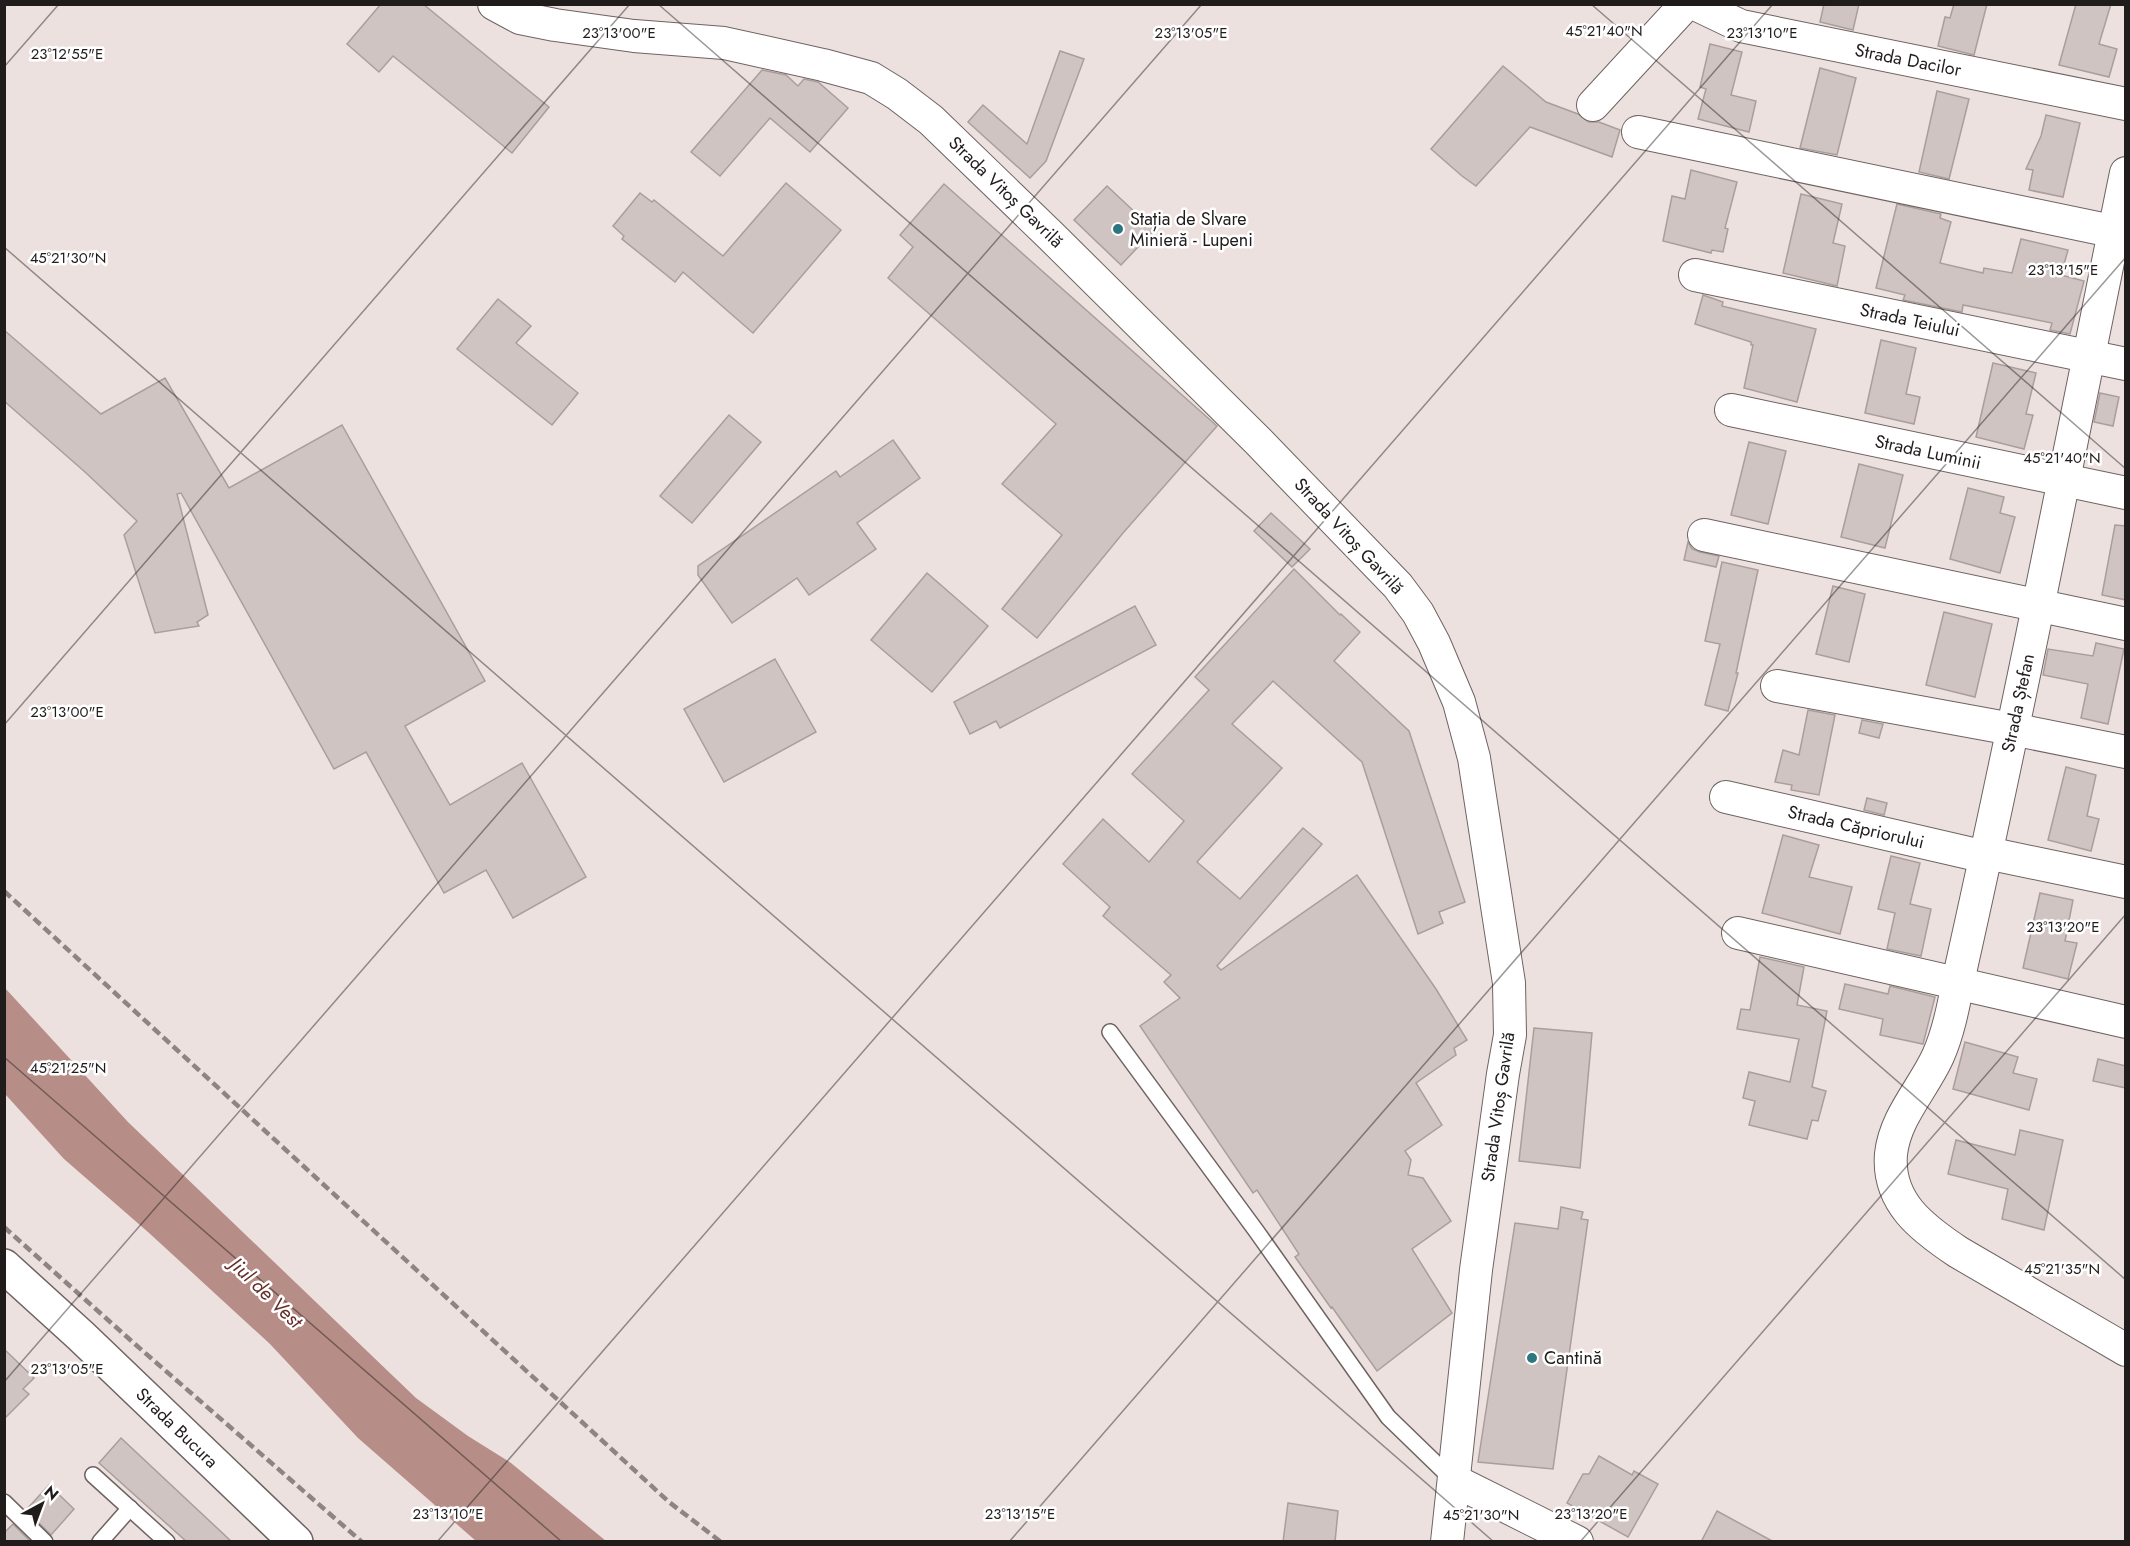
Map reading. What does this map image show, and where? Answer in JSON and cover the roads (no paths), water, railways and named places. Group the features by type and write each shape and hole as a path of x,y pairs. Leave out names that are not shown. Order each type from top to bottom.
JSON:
{"main road":[{"name":"Strada Bucura","path":"4,1266 90,1344 283,1537"}],"street":[{"name":"Strada Vitoș Gavrilă","path":"494,4 520,18 555,25 634,36 735,45 871,78 897,94 931,120 1258,441 1398,586 1418,613 1434,643 1459,702 1474,758 1509,983 1510,1035 1476,1270 1447,1542"},
{"path":"1593,105 1686,4"},
{"name":"Strada Dacilor","path":"1695,4 1741,26 2126,104"},
{"path":"1638,132 2120,232"},
{"name":"Strada Ștefan","path":"2126,173 2120,232 2088,356 1950,1021 1939,1054 1927,1078 1902,1117 1891,1154 1893,1175 1900,1200 1914,1218 1932,1234 1958,1252 2126,1350"},
{"name":"Strada Teiului","path":"1695,275 2126,364"},
{"name":"Strada Luminii","path":"1731,410 2126,493"},
{"path":"1704,535 2126,624"},
{"path":"1777,686 2126,752"},
{"name":"Strada Căpriorului","path":"1726,797 1986,855 2126,882"},
{"path":"1738,933 2126,1022"},
{"path":"1455,1481 1577,1542"}],"lane":[{"path":"1110,1032 1257,1232 1388,1417 1455,1481"},
{"path":"93,1475 167,1542"},
{"path":"4,1502 45,1542"},
{"path":"100,1542 130,1508"}],"water":[{"name":"Jiul de Vest","path":"5,988 128,1122 416,1398 468,1436 511,1463 606,1541 476,1541 358,1438 270,1344 148,1232 64,1159 5,1094"}],"railway":[{"path":"4,891 669,1502 721,1542"},
{"path":"4,1227 362,1542"}],"place":[{"name":"Stația de Slvare Minieră - Lupeni","path":"1118,229"},
{"name":"Cantină","path":"1532,1358"}]}
